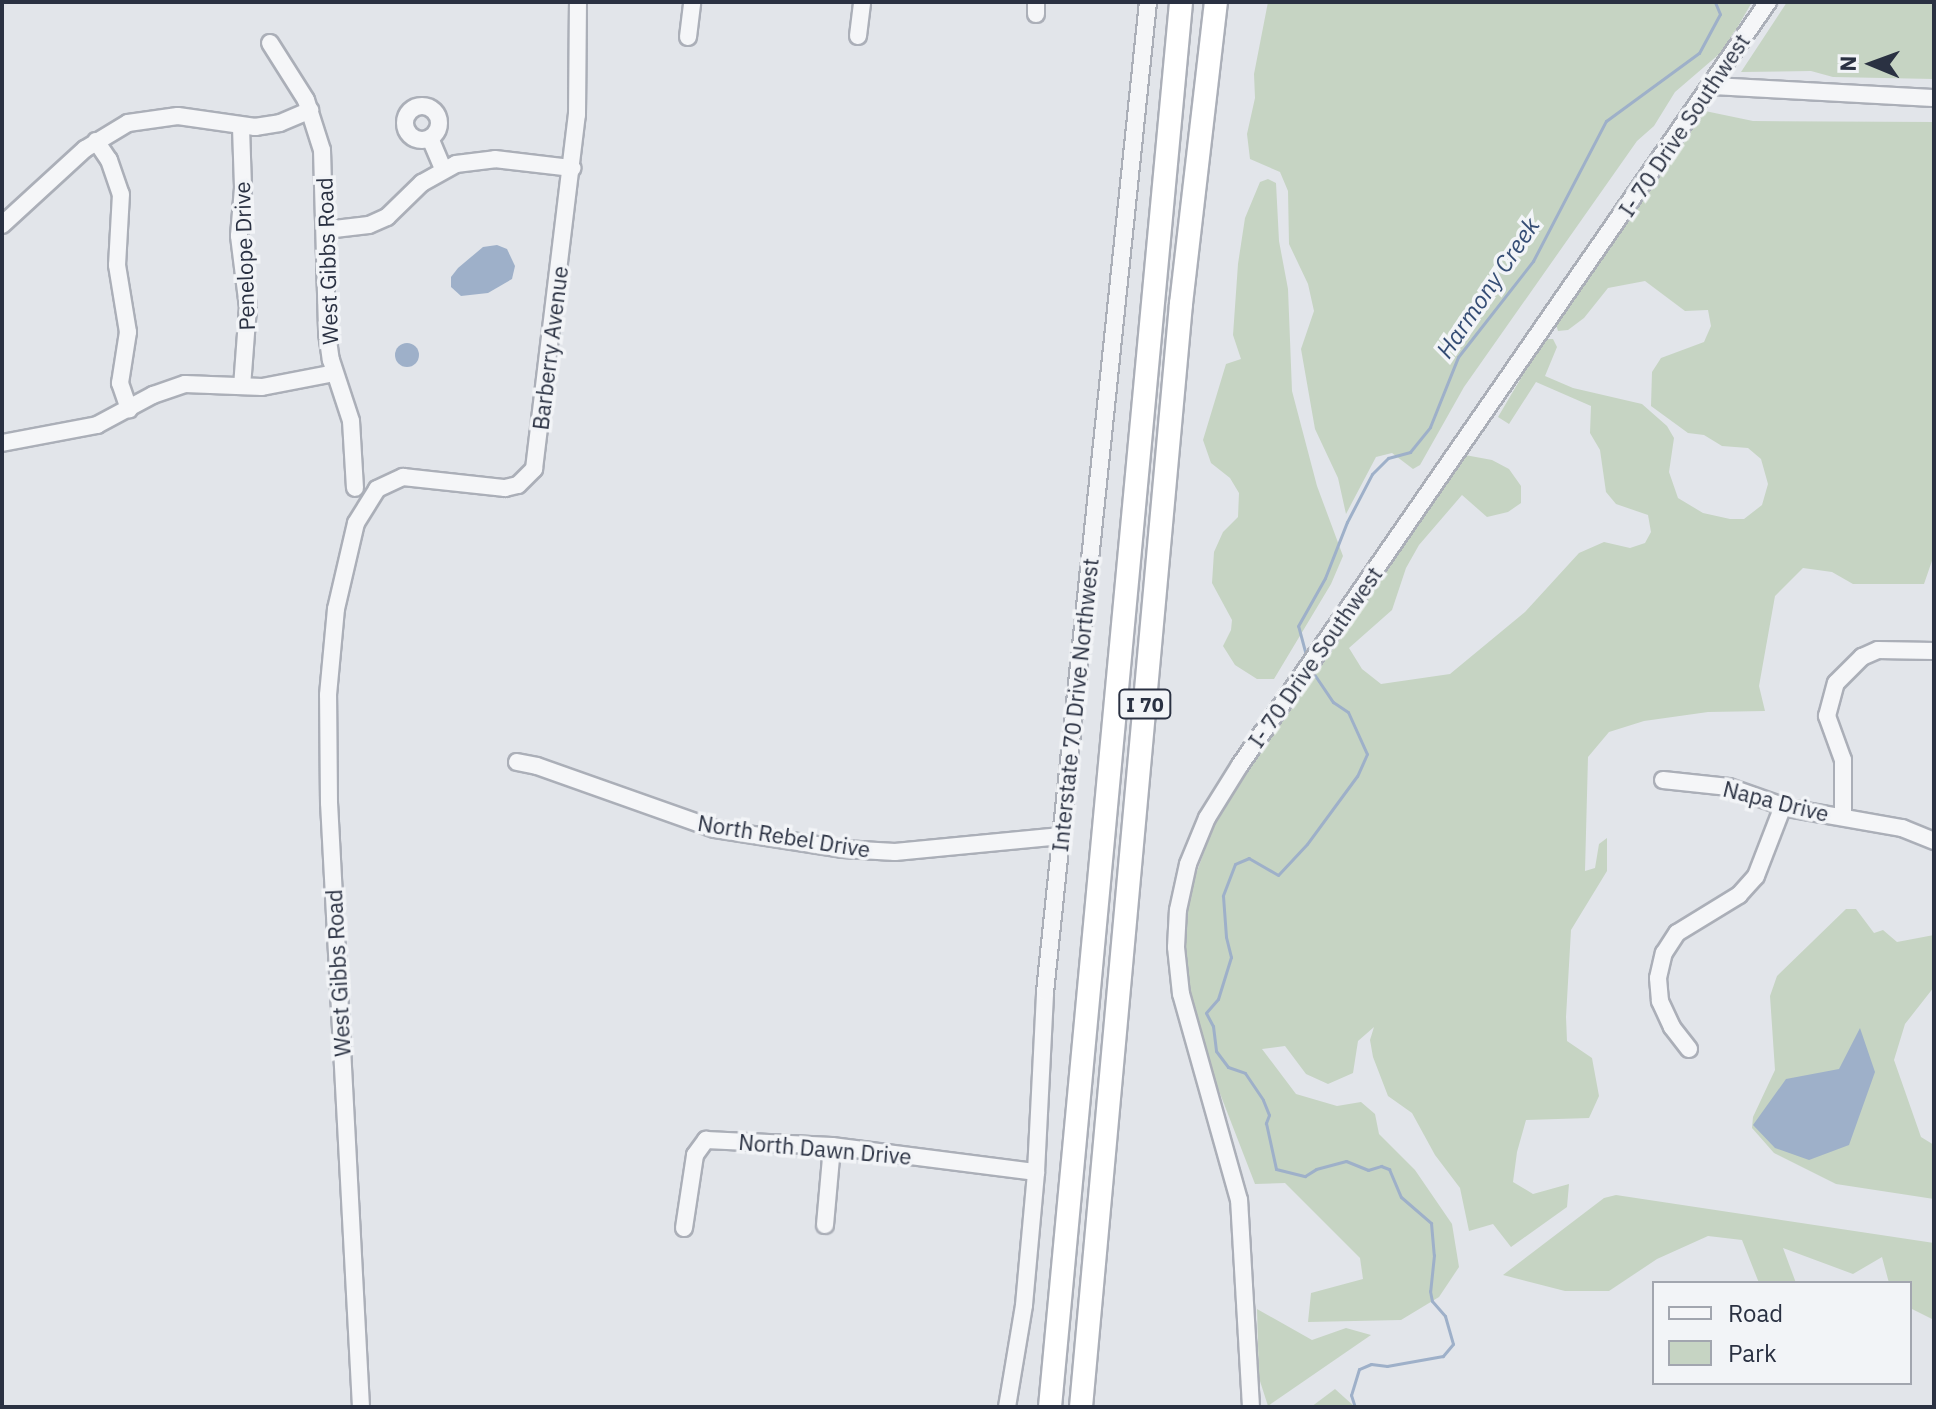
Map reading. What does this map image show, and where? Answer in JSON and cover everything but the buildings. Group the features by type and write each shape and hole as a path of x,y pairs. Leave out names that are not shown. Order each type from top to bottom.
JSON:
{"highway":[{"name":"I 70","path":"1050,1407 1181,2"},
{"name":"I 70","path":"1081,1407 1181,304 1216,2"}],"street":[{"name":"Barberry Avenue","path":"351,541 367,503 377,489 389,481 403,477 436,478 505,488 518,485 534,469 580,88 576,28 578,2"},
{"path":"688,37 692,2"},
{"path":"858,36 862,2"},
{"name":"Interstate 70 Drive Northwest","path":"1007,1407 1024,1305 1036,1172 1045,992 1148,2"},
{"name":"I- 70 Drive Southwest","path":"1251,1407 1239,1200 1232,1166 1181,994 1176,947 1178,910 1188,864 1207,818 1240,765 1768,2"},
{"name":"West Gibbs Road","path":"270,43 310,110 322,150 327,333 335,373 351,421 355,488"},
{"path":"1712,86 1934,98"},
{"path":"2,225 96,141 118,128 153,117 188,117 241,127 268,126 310,110"},
{"name":"Penelope Drive","path":"241,127 243,188 239,236 248,307 242,386"},
{"path":"430,138 443,169"},
{"path":"96,141 114,170 121,194 117,265 128,332 120,383 129,409"},
{"path":"326,230 369,225 387,217 422,183 443,169 486,159 572,168"},
{"path":"2,443 79,430 153,395 185,384 276,385 335,373"},
{"name":"West Gibbs Road","path":"351,541 336,609 330,661 329,803 361,1407"},
{"path":"1843,817 1843,760 1827,716 1836,683 1862,657 1878,650 1934,651"},
{"name":"North Rebel Drive","path":"517,762 537,766 715,829 843,849 895,852 1061,836"},
{"name":"Napa Drive","path":"1663,780 1729,787 1818,816 1843,817 1902,828 1934,841"},
{"path":"1689,1049 1672,1027 1660,1001 1658,978 1664,953 1677,933 1739,895 1756,876 1783,806"},
{"name":"North Dawn Drive","path":"684,1228 695,1155 706,1140 832,1146 1036,1172"},
{"path":"825,1225 832,1146"}],"green space":[{"path":"1268,2 1752,2 1725,49 1675,92 1654,126 1637,141 1464,387 1420,465 1413,469 1392,453 1376,457 1346,514 1338,478 1315,429 1301,349 1314,311 1308,284 1289,244 1288,191 1280,172 1250,159 1247,134 1255,98 1254,74"},
{"path":"1787,2 1934,2 1934,79 1833,77 1811,71 1741,72"},
{"path":"1705,111 1753,121 1934,122 1934,555 1924,584 1853,584 1832,572 1803,568 1775,596 1759,686 1765,711 1708,712 1644,721 1609,732 1588,757 1585,871 1595,868 1599,844 1607,838 1607,871 1571,930 1566,1017 1567,1041 1592,1058 1599,1096 1589,1118 1526,1120 1513,1182 1533,1194 1569,1184 1567,1207 1511,1247 1493,1224 1469,1231 1460,1188 1435,1155 1412,1113 1388,1096 1373,1057 1370,1040 1374,1027 1358,1041 1353,1073 1328,1084 1306,1074 1285,1046 1262,1049 1296,1094 1337,1106 1361,1102 1375,1114 1379,1134 1415,1170 1452,1224 1459,1267 1439,1297 1401,1320 1308,1322 1311,1293 1363,1279 1360,1258 1285,1183 1255,1184 1214,1078 1186,978 1185,925 1193,882 1213,828 1253,762 1465,455 1492,460 1509,469 1521,486 1521,503 1508,512 1487,517 1462,495 1419,545 1406,568 1392,610 1349,648 1362,669 1381,684 1450,674 1525,612 1579,553 1604,542 1630,548 1645,543 1651,532 1648,515 1616,504 1606,492 1600,450 1590,433 1591,406 1536,382 1509,424 1498,417 1544,339 1553,339 1557,347 1545,376 1573,388 1642,404 1667,426 1674,438 1669,472 1678,498 1703,513 1730,519 1744,519 1762,505 1768,484 1761,459 1748,448 1722,446 1704,435 1688,433 1651,406 1652,372 1661,358 1704,342 1711,326 1708,310 1685,311 1645,281 1608,288 1584,318 1568,330 1558,331 1555,321"},
{"path":"1268,179 1276,183 1279,241 1288,289 1292,391 1317,486 1343,556 1331,584 1274,679 1257,679 1235,665 1223,646 1232,620 1212,583 1214,552 1223,532 1238,517 1239,493 1230,478 1211,463 1203,440 1226,364 1241,359 1233,335 1238,264 1245,218 1260,182"},
{"path":"1846,909 1856,909 1874,933 1883,930 1897,942 1934,935 1934,987 1905,1024 1894,1060 1921,1137 1934,1145 1934,1199 1836,1184 1774,1153 1752,1128 1753,1117 1775,1070 1770,996 1777,976"},
{"path":"1616,1195 1934,1243 1934,1320 1912,1309 1912,1281 1888,1281 1882,1257 1853,1274 1783,1248 1795,1281 1758,1281 1742,1240 1708,1236 1657,1259 1609,1291 1565,1291 1503,1275 1604,1198"},
{"path":"1257,1309 1312,1340 1346,1328 1371,1335 1268,1406 1259,1378"},
{"path":"1335,1389 1355,1407 1311,1407"}],"water":[{"path":"497,245 507,249 515,266 512,279 488,293 461,296 451,287 451,277 483,247"},
{"path":"407,343 416,346 419,355 416,364 407,367 398,364 395,355 398,346"},
{"path":"1860,1028 1875,1072 1849,1145 1809,1160 1775,1148 1753,1125 1786,1079 1839,1069"}],"waterway":[{"name":"Harmony Creek","path":"1306,655 1298,626 1325,578 1347,522 1372,474 1388,458 1410,452 1430,427 1458,357 1533,261 1606,121 1699,53 1720,14 1715,2"},
{"name":"Harmony Creek","path":"1314,674 1333,702 1348,712 1367,754 1357,776 1307,844 1278,875 1249,858 1235,864 1223,896 1231,957 1218,999 1206,1013 1213,1026 1216,1051 1228,1067 1245,1073 1263,1100 1269,1115 1266,1123 1276,1169 1305,1176 1316,1169 1346,1161 1368,1170 1381,1166 1389,1169 1401,1197 1431,1223 1434,1255 1430,1291 1432,1301 1445,1316 1453,1344 1443,1356 1387,1366 1371,1364 1359,1369 1351,1395 1355,1407"}]}
